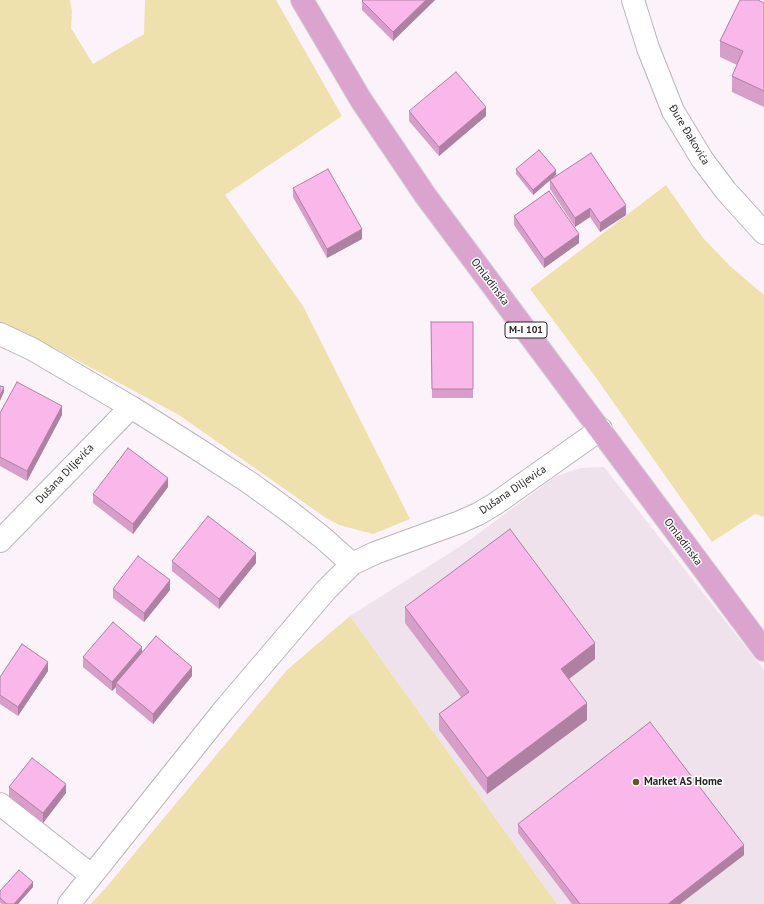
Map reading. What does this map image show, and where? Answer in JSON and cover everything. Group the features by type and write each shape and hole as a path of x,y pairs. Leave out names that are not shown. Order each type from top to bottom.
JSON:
{"main road":[{"name":"Omladinska","path":"302,0 361,100 425,195 601,429 764,650"}],"street":[{"name":"Đure Đakovića","path":"633,0 648,48 673,111 702,159 731,197 764,233"},
{"path":"0,334 32,349 131,407 255,488 314,531 352,564"},
{"name":"Dušana Diljevića","path":"0,541 131,407"},
{"name":"Dušana Diljevića","path":"69,904 223,711 326,590 352,564 375,553 478,514 495,504 601,429"},
{"path":"0,804 91,875"}],"shaded area":[{"path":"0,0 70,0 72,11 71,28 93,64 144,34 145,0 276,0 342,116 225,195 303,306 410,519 373,534 339,525 326,518 179,415 56,349 0,322"},
{"path":"666,185 703,238 730,266 764,295 764,517 755,514 712,542 594,375 530,289"},
{"path":"604,467 764,670 764,904 557,904 350,616 467,542 556,476 581,468"},
{"path":"350,616 557,904 91,904 287,670"}],"building":[{"path":"426,0 393,32 362,1"},
{"path":"740,0 758,0 764,3 764,91 732,76 743,51 720,41"},
{"path":"456,72 486,107 439,147 409,111"},
{"path":"539,150 556,170 533,190 516,169"},
{"path":"591,153 626,205 600,223 590,208 575,218 550,180"},
{"path":"328,169 362,229 327,249 293,188"},
{"path":"549,191 579,234 544,259 514,216"},
{"path":"431,322 473,322 473,389 432,389"},
{"path":"17,382 62,406 27,471 0,457 0,413"},
{"path":"0,386 4,387 0,396"},
{"path":"128,448 168,478 133,524 93,494"},
{"path":"208,516 256,553 219,599 172,561"},
{"path":"510,529 595,643 561,669 587,703 487,778 439,714 469,692 405,607"},
{"path":"138,556 170,580 144,613 113,589"},
{"path":"113,622 142,647 112,682 83,657"},
{"path":"156,636 192,667 153,714 116,683"},
{"path":"22,644 48,662 18,707 0,695 0,677"},
{"name":"Market AS Home","path":"650,722 744,845 668,904 580,904 518,824"},
{"path":"32,758 66,784 43,813 9,787"},
{"path":"19,870 33,882 14,904 7,904 0,898 0,891"}],"place":[{"name":"Market AS Home","path":"636,782"}]}
